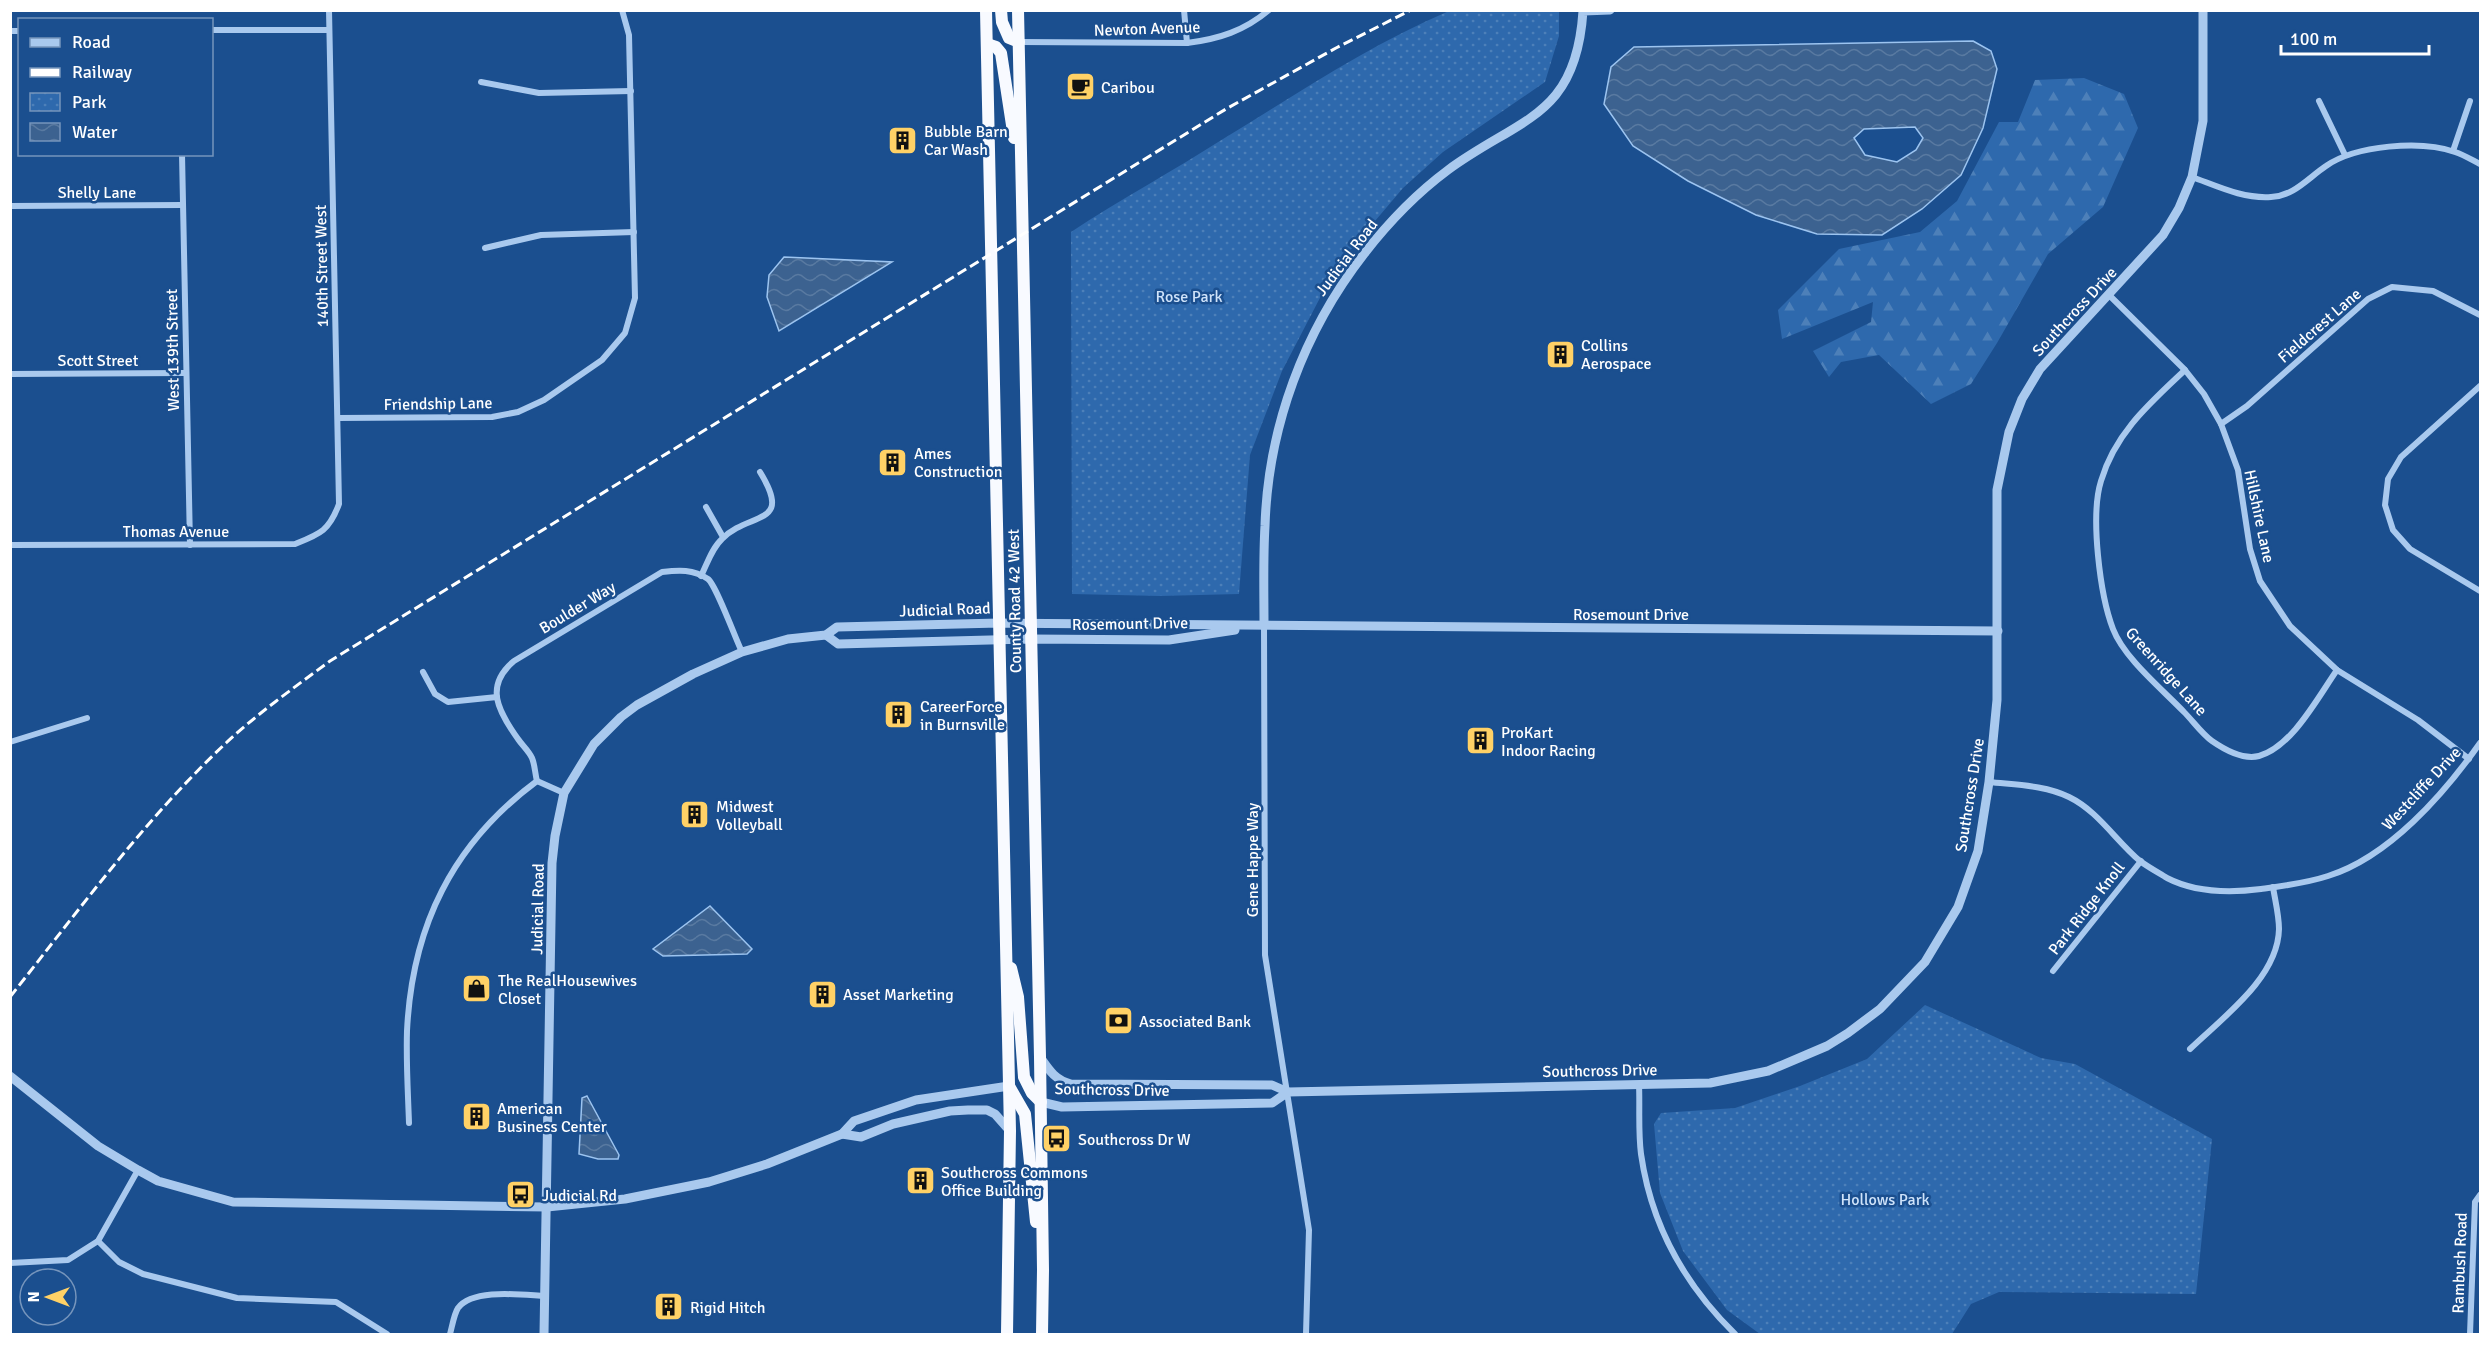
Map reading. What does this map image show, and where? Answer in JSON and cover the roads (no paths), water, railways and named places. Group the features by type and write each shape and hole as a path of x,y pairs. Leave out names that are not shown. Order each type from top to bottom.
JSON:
{"highway":[{"name":"County Road 42 West","path":"986,10 1010,1131 1006,1335"},
{"path":"1001,10 1002,22 1009,39 1019,42"},
{"name":"County Road 42 West","path":"1018,10 1041,1102 1042,1335"},
{"path":"987,44 996,47 1001,53 1004,65 1022,195"},
{"path":"1006,946 1018,997 1024,1077 1032,1093 1041,1102"},
{"path":"1009,1086 1025,1114 1031,1188 1043,1270"}],"street":[{"name":"140th Street West","path":"329,10 339,504 333,521"},
{"name":"Friendship Lane","path":"338,418 492,417 518,412 544,400 602,360 624,333 635,298 629,35 622,10"},
{"path":"1184,10 1187,42"},
{"name":"Newton Avenue","path":"1019,42 1187,42 1229,35 1269,10"},
{"name":"Judicial Road","path":"1264,626 1265,525 1274,447 1300,363 1327,308 1365,253 1410,203 1448,170 1527,122 1551,102 1569,75 1580,45 1583,11 1610,10"},
{"name":"Southcross Drive","path":"1040,1057 1051,1073 1062,1082 1071,1084 1272,1085 1288,1092 1710,1083 1768,1071 1827,1046 1880,1009 1925,962 1958,907 1978,851 1989,782 1997,700 1997,490 2008,432 2022,399 2040,369 2163,235 2179,208 2192,177 2203,121 2203,10"},
{"path":"213,30 329,30"},
{"path":"481,82 538,93 631,91"},
{"path":"2319,101 2344,155"},
{"path":"2453,151 2470,101"},
{"path":"2192,177 2246,196 2273,197 2298,189 2326,166 2344,155 2397,144 2453,151 2481,164"},
{"name":"West 139th Street","path":"182,156 190,544"},
{"name":"Shelly Lane","path":"10,206 183,205"},
{"path":"485,248 541,234 634,232"},
{"name":"Fieldcrest Lane","path":"2221,424 2247,406 2368,299 2392,287 2433,291 2481,315"},
{"name":"Hillshire Lane","path":"2109,296 2185,370 2204,394 2221,424 2238,470 2250,549 2260,581 2290,626 2337,670 2418,720 2469,759"},
{"name":"Greenridge Lane","path":"2185,370 2136,417 2116,444 2100,482 2097,526 2103,600 2114,632 2129,654 2211,740 2241,756 2259,756 2291,737 2337,670"},
{"name":"Scott Street","path":"10,374 186,373"},
{"path":"2481,386 2401,458 2388,479 2385,505 2393,530 2410,549 2481,591"},
{"path":"742,652 710,580 701,576 723,537 766,514 772,508 774,499 772,491 760,472"},
{"path":"706,507 723,537"},
{"name":"Thomas Avenue","path":"10,544 295,544 322,533 333,521"},
{"name":"Boulder Way","path":"497,697 495,684 506,667 662,572 693,572 701,576"},
{"name":"Judicial Road","path":"544,1335 548,1207 552,862 564,793 594,744 621,717 637,705 684,679 742,652 788,639 825,635 837,627 1031,623"},
{"name":"Rosemount Drive","path":"1031,623 1998,631"},
{"name":"Rosemount Drive","path":"1031,639 1169,640 1264,626"},
{"name":"Gene Happe Way","path":"1264,626 1265,955 1309,1230 1306,1335"},
{"name":"Judicial Road","path":"825,635 838,644 1031,639"},
{"path":"423,672 435,694 448,702 497,697 511,730 532,758 537,781"},
{"path":"10,742 87,718"},
{"name":"Westcliffe Drive","path":"1989,782 2045,789 2070,797 2091,812 2140,861 2170,879 2203,890 2235,892 2329,876 2376,853 2408,827 2481,743"},
{"path":"537,781 564,793"},
{"path":"409,1123 407,1031 416,960 430,917 456,864 474,840 508,803 537,781"},
{"name":"Park Ridge Knoll","path":"2053,971 2140,861"},
{"path":"2190,1049 2255,986 2270,965 2279,930 2273,887"},
{"path":"10,1076 98,1146 138,1170 158,1180 233,1202 548,1207 625,1199 709,1182 767,1164 842,1134 854,1121 916,1100 1009,1086"},
{"path":"1639,1084 1641,1154 1654,1210 1678,1264 1712,1312 1735,1335"},
{"name":"Southcross Drive","path":"1041,1102 1062,1107 1272,1103 1288,1092"},
{"path":"842,1134 861,1137 911,1120 968,1110 987,1110 995,1114 1010,1131"},
{"path":"10,1263 68,1260 98,1241 138,1170"},
{"name":"Rambush Road","path":"2470,1335 2475,1202 2481,1195"},
{"path":"98,1241 119,1262 143,1274 237,1298 336,1302 387,1335"},
{"path":"450,1335 458,1308 469,1299 485,1295 545,1296"}],"water":[{"path":"1973,41 1991,51 1997,69 1983,128 1961,175 1922,209 1882,235 1817,234 1756,215 1688,181 1633,146 1604,104 1611,67 1634,47","holes":["1915,127 1923,138 1916,150 1897,162 1865,155 1854,138 1864,129"]},
{"path":"784,257 892,262 779,331 767,297 769,275"},
{"path":"710,906 752,949 747,954 663,956 653,949"},
{"path":"587,1096 619,1155 618,1159 598,1159 579,1154 582,1098"}],"railway":[{"path":"10,997 113,866 196,772 251,721 330,661 1226,109 1336,48 1411,10"}],"place":[{"name":"Caribou","path":"1080,87"},
{"name":"Bubble Barn Car Wash","path":"903,140"},
{"name":"Collins Aerospace","path":"1560,354"},
{"name":"Ames Construction","path":"893,462"},
{"name":"CareerForce in Burnsville","path":"899,715"},
{"name":"ProKart Indoor Racing","path":"1480,741"},
{"name":"Midwest Volleyball","path":"695,815"},
{"name":"The RealHousewives Closet","path":"477,989"},
{"name":"Asset Marketing","path":"822,994"},
{"name":"Associated Bank","path":"1118,1021"},
{"name":"American Business Center","path":"476,1117"},
{"name":"Southcross Dr W","path":"1057,1139"},
{"name":"Southcross Commons Office Building","path":"920,1181"},
{"name":"Judicial Rd","path":"521,1195"},
{"name":"Rigid Hitch","path":"669,1307"}],"park label":[{"name":"Rose Park","path":"1189,296"},
{"name":"Hollows Park","path":"1885,1199"}]}
